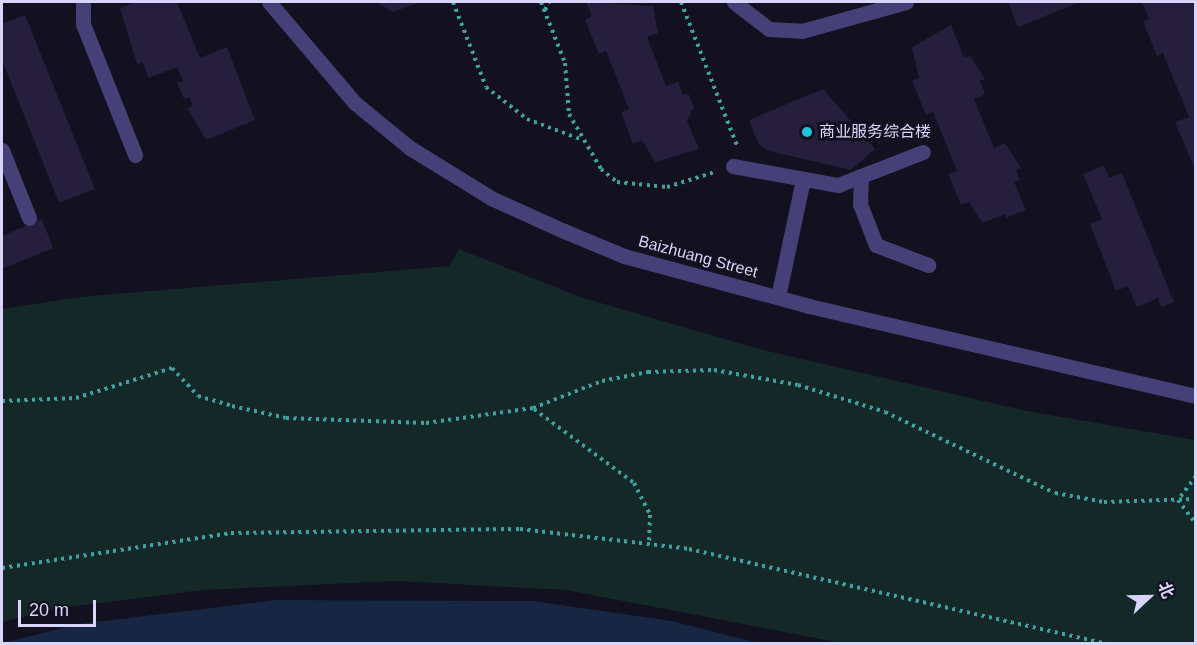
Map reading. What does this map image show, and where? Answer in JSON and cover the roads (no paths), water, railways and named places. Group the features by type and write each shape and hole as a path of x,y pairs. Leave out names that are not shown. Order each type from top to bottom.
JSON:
{"street":[{"path":"83,2 83,24 135,155"},
{"name":"Baizhuang Street","path":"269,2 355,103 410,148 493,199 624,256 778,297 1196,396"},
{"path":"734,2 769,29 802,31 874,7 906,2"},
{"path":"2,150 29,218"},
{"path":"739,168 838,185 923,152"},
{"path":"861,176 860,204 876,245 928,265"},
{"path":"778,297 803,179"}],"water":[{"path":"276,600 533,601 672,621 758,643 2,643 79,624"}],"place":[{"name":"商业服务综合楼","path":"807,132"}]}
